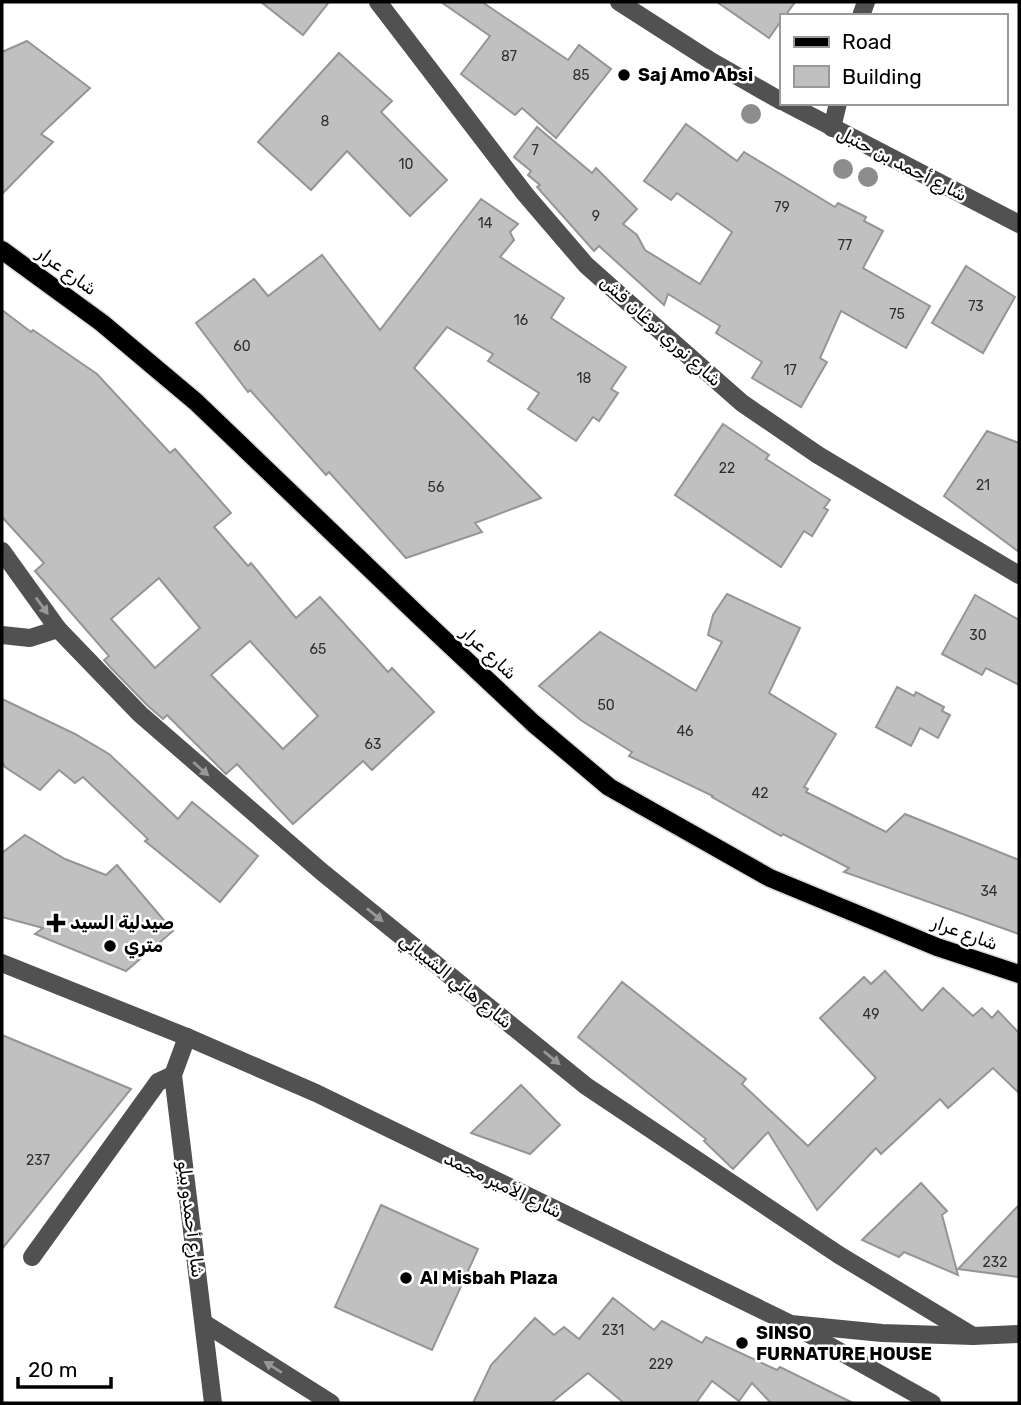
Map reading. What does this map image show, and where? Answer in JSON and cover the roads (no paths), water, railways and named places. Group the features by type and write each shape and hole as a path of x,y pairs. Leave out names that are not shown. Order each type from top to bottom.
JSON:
{"main road":[{"name":"شارع عرار","path":"2,250 102,323 196,401 533,723 610,788 771,878 937,947 1019,974"}],"street":[{"name":"شارع نوري توغان قش","path":"378,2 464,116 586,265 742,403 818,455 1019,575"},
{"name":"شارع أحمد بن حنبل","path":"619,2 780,100"},
{"name":"شارع أحمد بن حنبل","path":"789,105 1019,224"},
{"path":"832,128 838,105"},
{"name":"شارع هاني الشيباني","path":"2,551 58,629 140,714 223,789 322,872 586,1086 839,1255 973,1336"},
{"path":"2,635 30,638 58,629"},
{"name":"شارع الأمير محمد","path":"2,963 187,1037 316,1093 791,1324 882,1333 973,1336 1019,1334"},
{"name":"شارع أحمدو بيلو","path":"187,1037 173,1075 213,1403"},
{"path":"32,1257 158,1082 173,1075"},
{"path":"204,1323 331,1403"},
{"path":"791,1324 932,1403"}],"place":[{"name":"Saj Amo Absi","path":"624,75"},
{"name":"صيدلية السيد","path":"56,923"},
{"name":"متري","path":"110,946"},
{"name":"Al Misbah Plaza","path":"406,1278"},
{"name":"SINSO FURNATURE HOUSE","path":"742,1343"}]}
